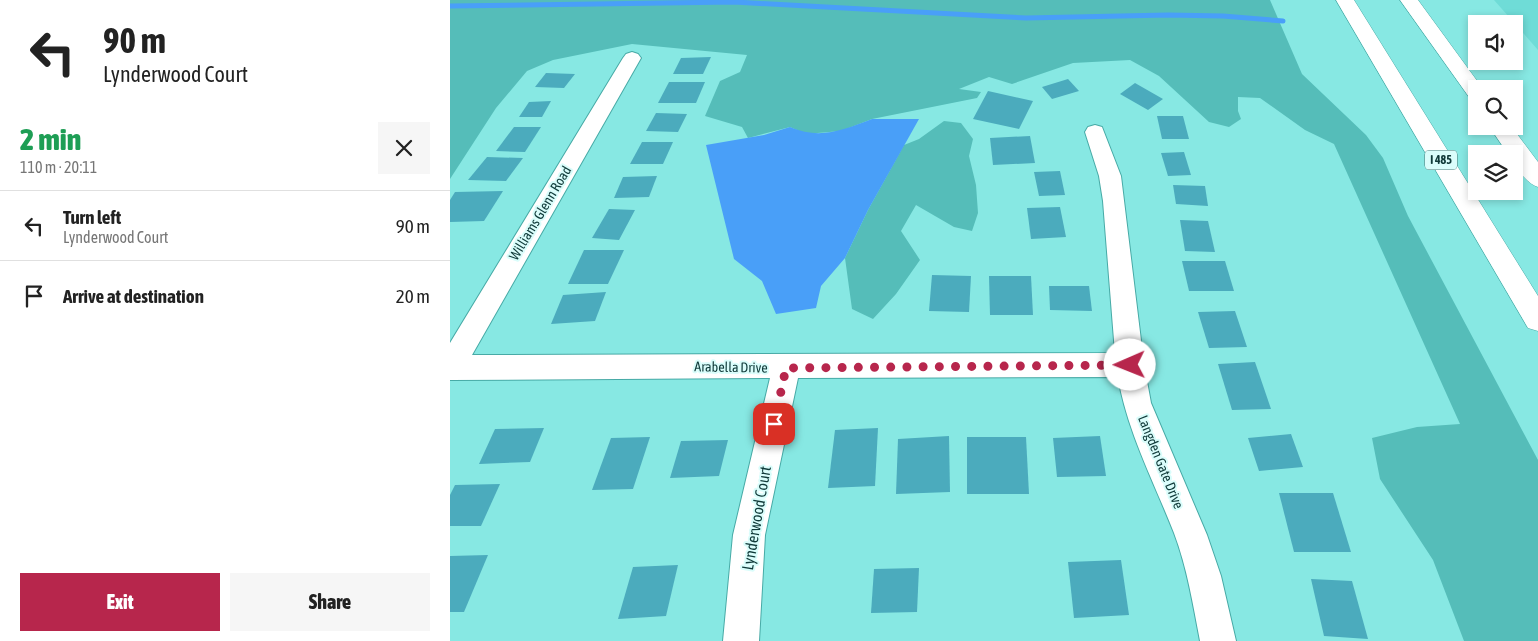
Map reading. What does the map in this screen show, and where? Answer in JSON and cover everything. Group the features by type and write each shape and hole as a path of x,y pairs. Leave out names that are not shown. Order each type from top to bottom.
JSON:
{"highway":[{"name":"I 485","path":"1345,0 1538,320"},
{"path":"1409,0 1468,82"},
{"path":"1506,135 1538,179"}],"street":[{"name":"Williams Glenn Road","path":"450,368 632,58"},
{"name":"Langden Gate Drive","path":"1095,132 1110,176 1114,201 1130,365 1137,403 1196,552 1215,619 1218,641"},
{"name":"Arabella Drive","path":"450,368 1130,365"},
{"name":"Lynderwood Court","path":"740,641 749,535 786,368"}],"shaded area":[{"path":"450,0 1270,0 1302,74 1366,135 1383,158 1408,216 1538,460 1538,641 1464,641 1433,560 1380,479 1372,438 1417,427 1460,424 1334,144 1305,130 1260,98 1238,97 1238,111 1241,119 1229,127 1209,122 1159,76 1130,60 1073,63 1012,84 989,77 959,89 981,92 977,98 872,119 841,131 806,134 790,127 748,138 742,127 705,116 720,81 740,72 747,55 632,44 553,60 527,71 496,108 450,179"},
{"path":"1494,0 1538,0 1538,50 1523,33 1523,15 1507,15"},
{"path":"872,119 919,119 868,210 845,258 821,286 816,308 776,314 762,281 734,259 706,145 764,135 790,127 811,133 831,132"},
{"path":"944,121 961,123 973,139 969,156 976,185 978,213 972,231 954,227 916,205 901,231 920,260 896,294 873,319 852,309 845,258 868,210 904,145 919,139"}],"building":[{"path":"711,57 703,74 673,74 681,58"},
{"path":"546,73 575,74 564,88 535,87"},
{"path":"1068,79 1079,91 1052,99 1042,87"},
{"path":"669,82 705,82 696,103 658,103"},
{"path":"1135,83 1163,99 1148,110 1120,94"},
{"path":"988,91 1033,101 1019,129 973,119"},
{"path":"551,101 542,117 519,117 529,102"},
{"path":"656,113 687,114 678,132 646,131"},
{"path":"1157,116 1183,116 1189,139 1162,139"},
{"path":"514,127 541,127 525,152 496,151"},
{"path":"1030,136 1035,163 993,165 990,138"},
{"path":"642,142 673,142 663,164 630,164"},
{"path":"1184,152 1191,175 1168,176 1161,153"},
{"path":"487,157 523,158 506,181 468,180"},
{"path":"1060,171 1065,195 1039,196 1034,172"},
{"path":"657,176 649,197 614,198 623,177"},
{"path":"1173,185 1205,186 1208,206 1176,204"},
{"path":"503,191 484,221 450,222 450,200 455,192"},
{"path":"1060,207 1066,237 1031,239 1027,208"},
{"path":"609,209 635,210 619,240 592,238"},
{"path":"1180,220 1208,221 1215,252 1185,251"},
{"path":"584,250 624,250 608,284 568,284"},
{"path":"1182,261 1225,261 1234,291 1189,291"},
{"path":"932,275 971,276 969,312 929,311"},
{"path":"989,276 1031,276 1033,315 990,315"},
{"path":"1049,286 1089,286 1092,311 1050,310"},
{"path":"606,292 595,321 551,324 563,295"},
{"path":"1235,311 1247,347 1209,348 1198,312"},
{"path":"1255,362 1271,409 1232,410 1218,364"},
{"path":"544,428 530,462 479,464 495,429"},
{"path":"878,428 875,486 828,488 835,430"},
{"path":"1291,434 1303,467 1259,471 1248,438"},
{"path":"949,436 950,492 896,494 898,439"},
{"path":"1100,436 1106,476 1057,477 1053,438"},
{"path":"650,437 633,489 592,490 611,438"},
{"path":"967,437 1026,437 1029,494 967,494"},
{"path":"728,440 719,476 670,478 681,441"},
{"path":"500,484 481,526 450,526 450,495 455,485"},
{"path":"1279,493 1333,493 1351,552 1294,552"},
{"path":"488,555 464,612 450,612 450,556"},
{"path":"1121,560 1129,615 1074,618 1068,562"},
{"path":"678,565 666,616 618,619 633,567"},
{"path":"919,568 917,612 871,613 874,569"},
{"path":"1311,579 1352,581 1368,639 1324,636"}],"waterway":[{"path":"450,6 734,2 1026,18 1168,15 1223,16 1283,21"}],"route":[{"path":"774,424 786,368 1130,365"}]}
